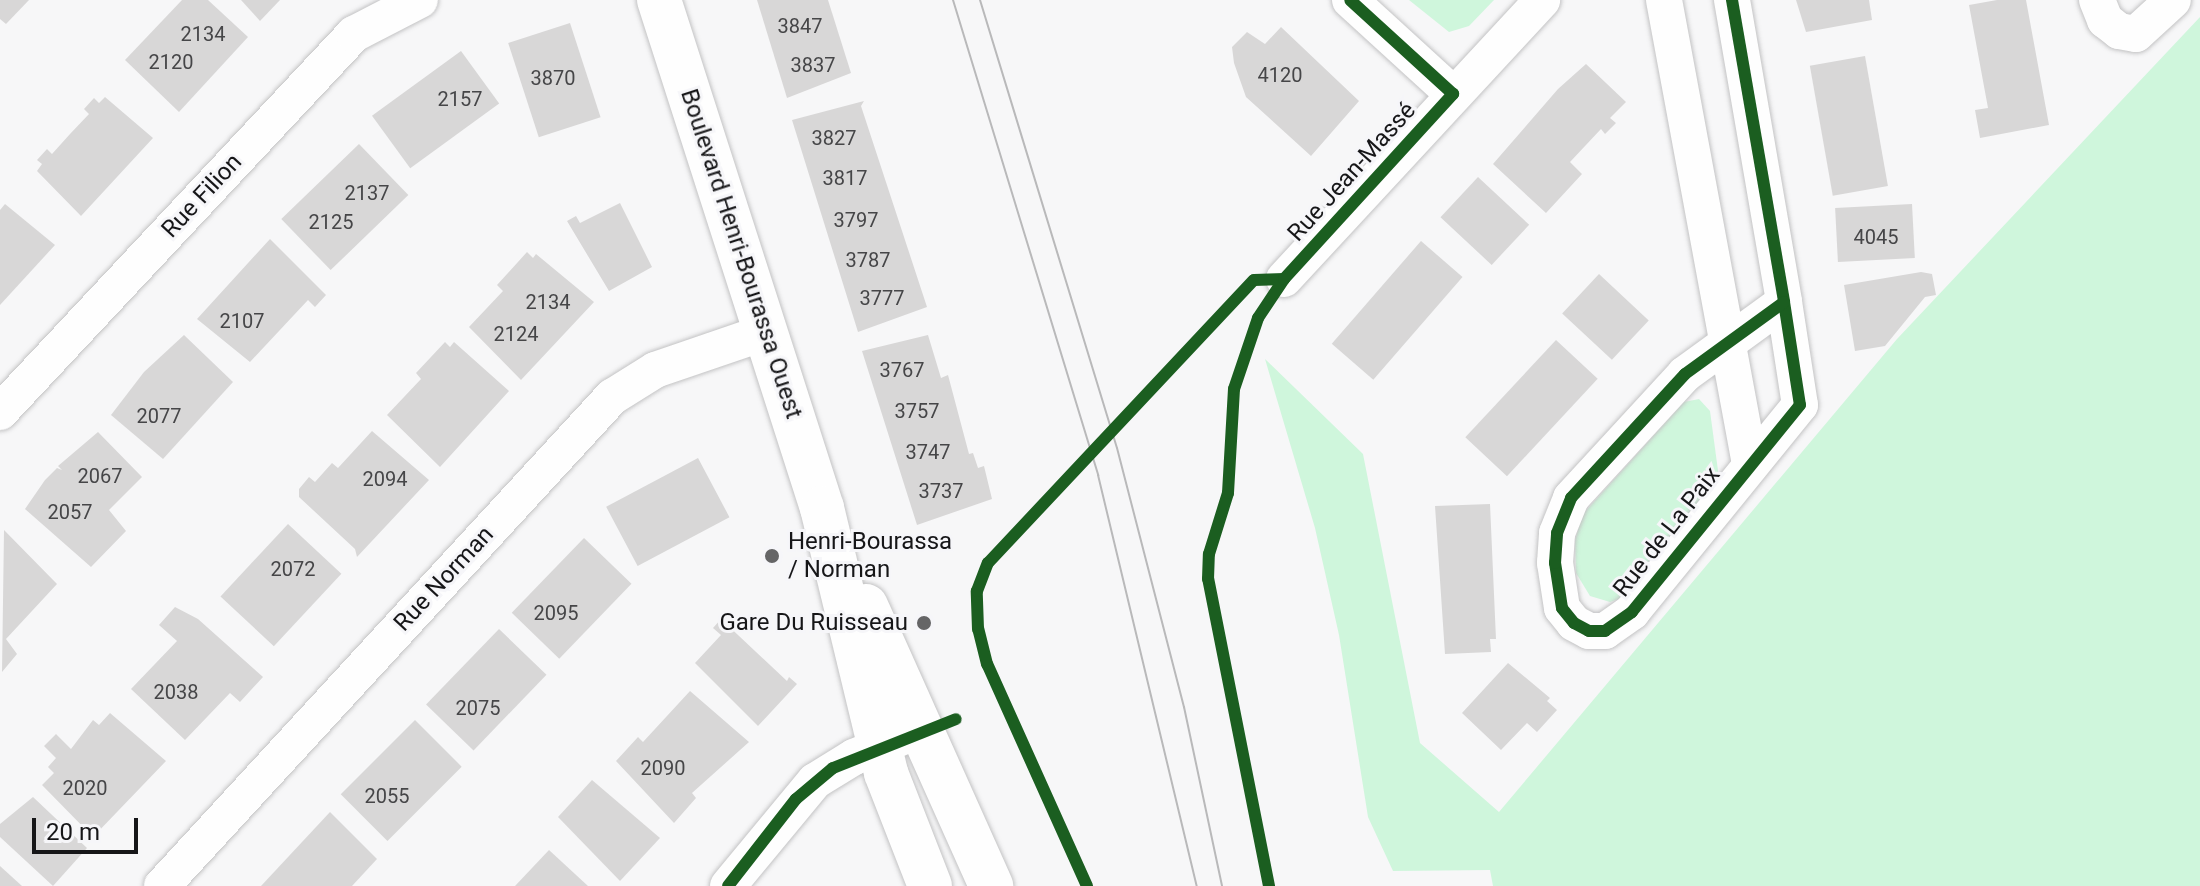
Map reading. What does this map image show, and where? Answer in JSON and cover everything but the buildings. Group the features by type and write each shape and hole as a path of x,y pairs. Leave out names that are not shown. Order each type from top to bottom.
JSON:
{"main road":[{"name":"Boulevard Henri-Bourassa Ouest","path":"659,0 822,508 895,802 930,886"},
{"name":"Boulevard Henri-Bourassa Ouest","path":"822,508 991,886"}],"street":[{"name":"Rue Filion","path":"0,412 354,34 420,0"},
{"path":"1350,0 1453,94"},
{"name":"Rue Jean-Massé","path":"1284,279 1542,0"},
{"name":"Rue de La Paix","path":"1664,0 1750,462"},
{"name":"Rue de La Paix","path":"1732,0 1784,302 1800,405 1619,625 1589,631 1574,623 1556,586 1563,513 1685,374 1729,339 1784,302"},
{"path":"2097,0 2105,20 2119,31 2136,34 2173,0"},
{"name":"Rue Norman","path":"162,886 612,397 655,370 766,332"},
{"path":"728,886 796,799 833,768 922,730"}],"green space":[{"path":"1409,0 1494,0 1469,26 1449,32"},
{"path":"2200,17 2200,886 1493,886 1490,870 1393,871 1368,817 1339,635 1315,528 1265,359 1363,454 1420,743 1499,812 1897,339"},
{"path":"1699,399 1710,411 1719,478 1624,597 1610,602 1590,596 1576,573 1575,541 1582,515 1684,402"}],"tram line":[{"path":"953,0 1098,475 1197,886"},
{"path":"980,0 1117,448 1184,707 1222,886"}],"cycle path":[{"path":"1269,886 1208,579 1209,554 1228,493 1234,389 1258,318 1284,279 1453,94 1350,0"},
{"path":"1732,0 1784,302 1800,405 1632,612 1605,631 1589,631 1574,623 1562,608 1555,563 1557,533 1571,498 1685,374 1784,302"},
{"path":"1087,886 987,664 978,629 977,591 988,563 1254,280 1284,279"},
{"path":"728,886 796,799 833,768 956,719"}],"place":[{"name":"Henri-Bourassa / Norman","path":"772,556"},
{"name":"Gare Du Ruisseau","path":"924,623"}]}
